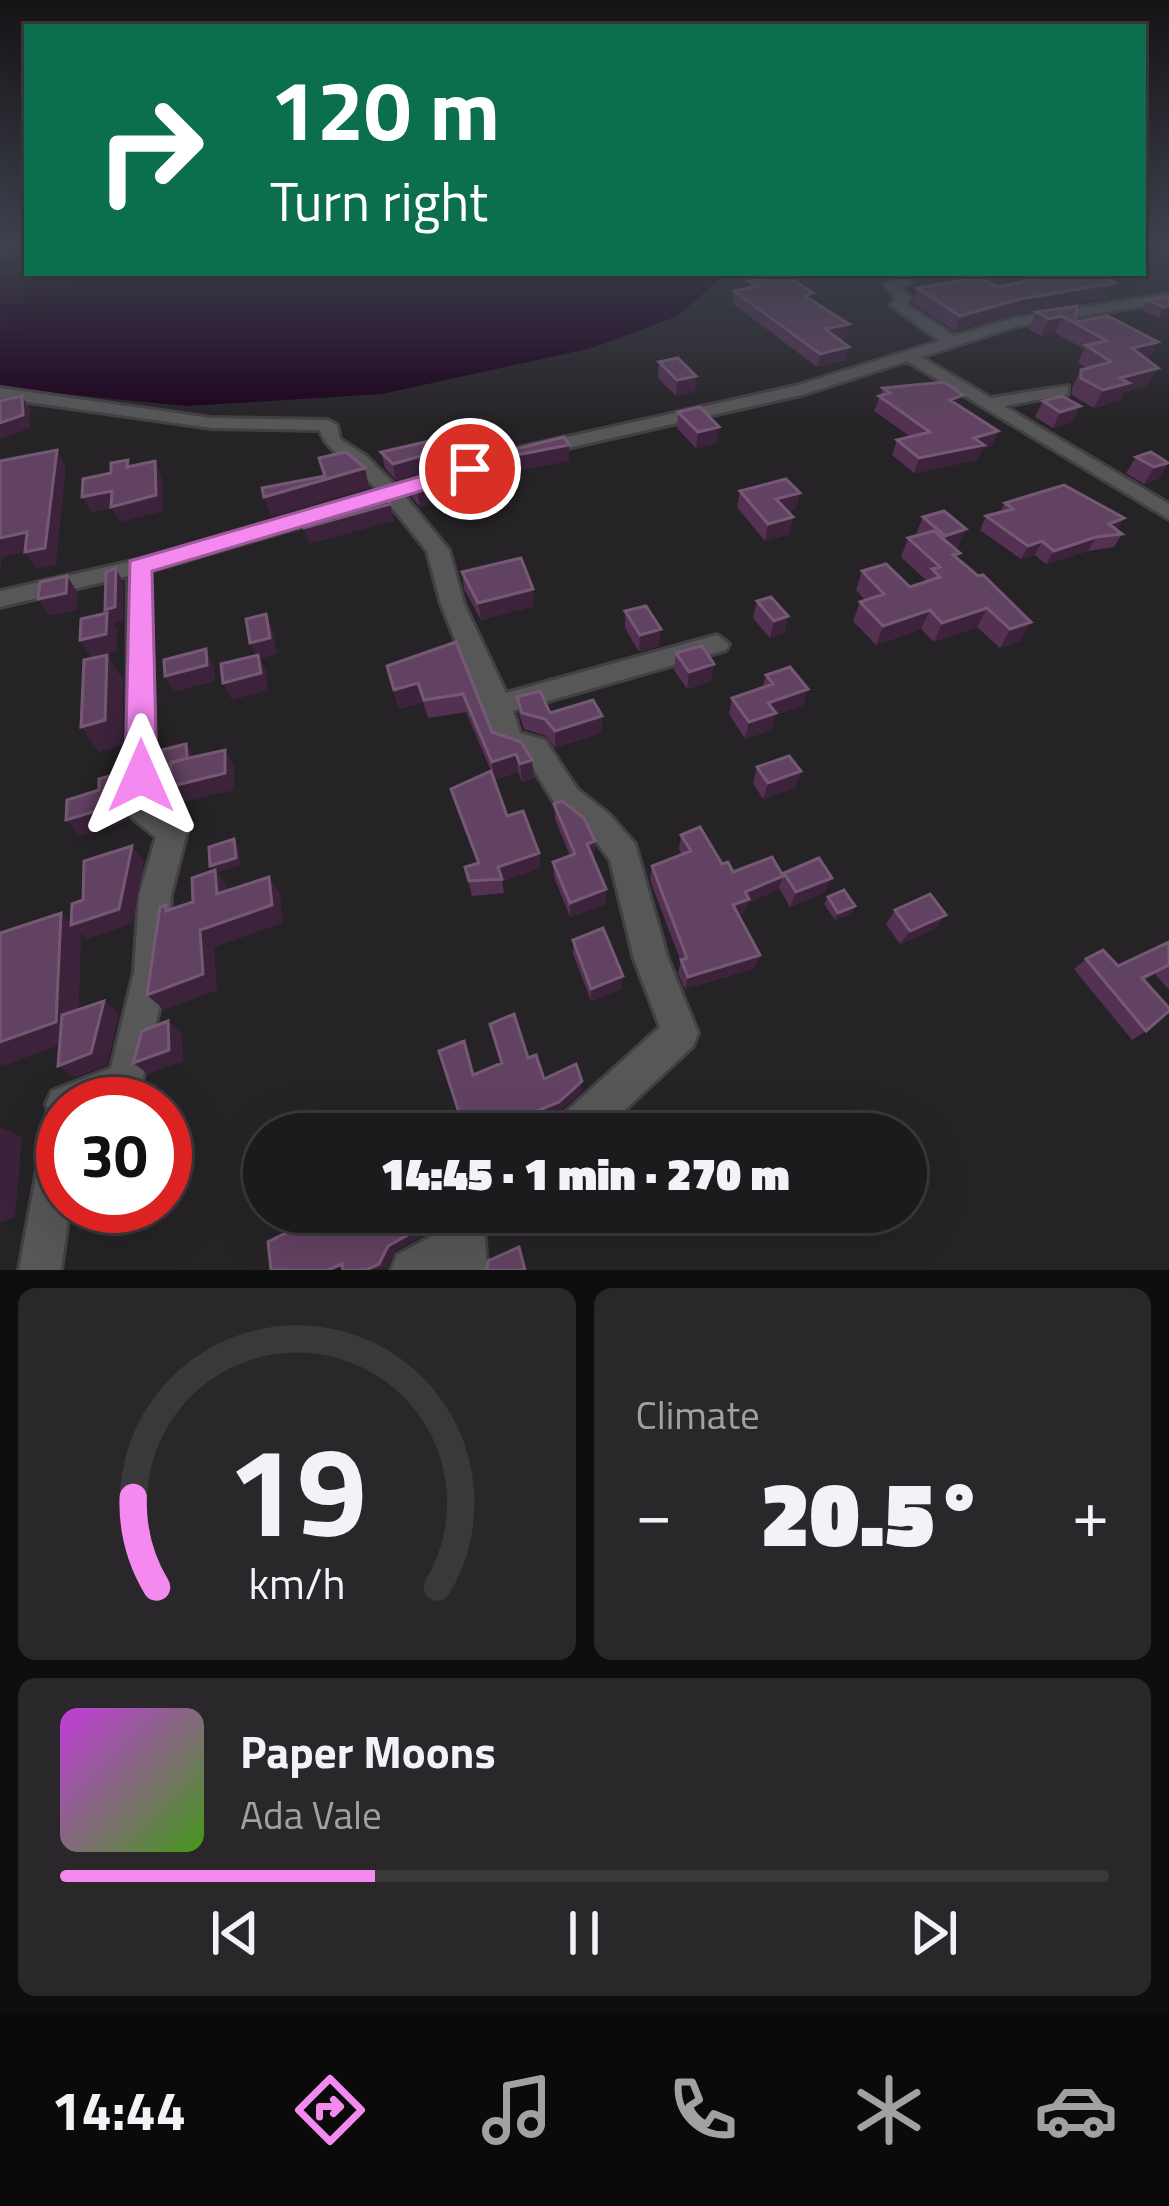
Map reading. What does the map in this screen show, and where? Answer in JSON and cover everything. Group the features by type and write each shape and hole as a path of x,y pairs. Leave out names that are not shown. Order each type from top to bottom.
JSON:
{"street":[{"path":"903,307 952,343"},
{"path":"0,599 57,581 139,566 524,453 799,390 1016,322 1110,307"},
{"path":"911,357 1169,513"},
{"path":"992,403 1062,390"},
{"path":"0,393 211,423 328,425 332,442 362,458 386,494 438,550 438,575 458,606 509,741 535,748 567,799 599,823 624,854 651,959 680,1034 594,1113"},
{"path":"127,1077 151,972 155,895 172,832 142,809 139,566"},
{"path":"498,705 717,644"},
{"path":"40,1270 46,1233"},
{"path":"412,1270 464,1242"}],"shaded area":[{"path":"0,307 688,307 678,316 592,348 382,394 187,406 0,388"}],"building":[{"path":"756,307 823,307 849,324 825,329 849,347 820,354"},
{"path":"947,307 991,307 960,316"},
{"path":"1077,307 1075,322 1108,316 1158,342 1132,348 1158,368 1120,378 1129,383 1103,390 1081,378 1081,370 1111,362 1086,345 1107,341 1062,316 1049,319 1036,312"},
{"path":"678,358 696,376 677,380 659,362"},
{"path":"944,382 963,395 950,400 998,431 974,438 984,445 919,458 897,440 930,432 879,396 890,393 883,388"},
{"path":"22,396 23,415 0,423 0,401"},
{"path":"1062,396 1080,406 1060,412 1043,401"},
{"path":"700,407 719,427 698,432 678,412"},
{"path":"481,420 490,436 393,464 381,452 447,437 442,428"},
{"path":"564,437 569,445 506,457 504,452"},
{"path":"57,450 45,548 25,552 27,532 0,538 0,461"},
{"path":"346,452 365,468 264,497 262,488 325,476 319,458"},
{"path":"1151,452 1168,463 1154,467 1136,457"},
{"path":"128,460 127,467 155,461 156,495 111,507 112,491 82,497 83,479 111,473 111,463"},
{"path":"451,468 459,480 417,491 409,481"},
{"path":"786,479 800,493 776,499 793,517 768,524 740,491"},
{"path":"1064,485 1124,518 1109,524 1122,534 1054,551 1042,541 1028,546 986,516 1013,509 1005,503"},
{"path":"382,490 390,504 304,528 300,513"},
{"path":"944,511 966,529 945,536 923,517"},
{"path":"934,531 960,553 953,555 978,576 983,575 1031,622 1010,629 987,608 942,623 930,610 883,626 860,602 884,594 862,571 886,564 910,587 940,577 932,569 940,567 908,538"},
{"path":"521,558 533,589 478,603 462,572"},
{"path":"116,568 115,607 105,610 106,572"},
{"path":"67,576 66,593 38,599 40,582"},
{"path":"771,597 788,616 774,621 757,601"},
{"path":"646,606 661,629 640,635 625,611"},
{"path":"107,613 106,634 80,640 81,619"},
{"path":"266,614 270,638 250,643 246,619"},
{"path":"456,642 492,732 521,742 532,760 520,764 516,754 492,762 463,694 424,700 418,683 394,690 387,666"},
{"path":"702,646 714,664 689,672 676,653"},
{"path":"206,649 207,665 165,676 164,660"},
{"path":"107,655 105,720 81,727 84,660"},
{"path":"258,655 261,673 223,683 221,664"},
{"path":"790,667 808,689 768,703 776,713 749,722 732,698 773,684 766,675"},
{"path":"540,691 550,713 593,700 602,716 555,731 545,719 522,713 517,697"},
{"path":"186,744 187,758 163,766 162,750"},
{"path":"225,750 225,773 169,787 171,762"},
{"path":"789,756 801,771 768,783 757,767"},
{"path":"491,771 507,816 523,811 539,853 498,867 502,879 469,881 465,867 479,863 451,789"},
{"path":"110,776 116,805 66,820 67,800 99,790 99,779"},
{"path":"562,801 584,818 595,841 587,844 606,889 570,903 553,862 575,854 554,804"},
{"path":"700,827 722,864 728,862 733,872 772,857 783,876 745,892 749,899 733,905 760,955 688,977 681,960 687,958 652,866 691,851 681,835"},
{"path":"234,839 236,858 210,866 209,847"},
{"path":"132,846 119,909 71,925 72,904 83,900 84,861"},
{"path":"819,858 832,878 796,892 784,873"},
{"path":"215,870 217,894 269,877 272,905 200,930 203,974 147,995 160,907 166,905 166,911 193,902 192,878"},
{"path":"844,890 855,906 838,913 828,897"},
{"path":"930,894 946,915 910,931 895,910"},
{"path":"61,913 56,1022 0,1042 0,933"},
{"path":"603,928 623,976 591,989 573,940"},
{"path":"1169,942 1169,965 1142,978 1169,1011 1146,1031 1086,959 1103,950 1118,966"},
{"path":"104,1001 91,1053 58,1066 62,1015"},
{"path":"514,1014 528,1058 536,1055 544,1079 576,1064 582,1081 559,1102 532,1113 459,1113 439,1051 464,1041 473,1075 502,1063 490,1024"},
{"path":"168,1021 169,1050 133,1063 142,1031"},
{"path":"286,1233 411,1233 388,1246 379,1264 366,1270 343,1270 342,1264 328,1270 271,1270 268,1242"},
{"path":"519,1247 525,1270 483,1270 488,1261"}],"route":[{"path":"141,776 139,566 470,469"}]}
